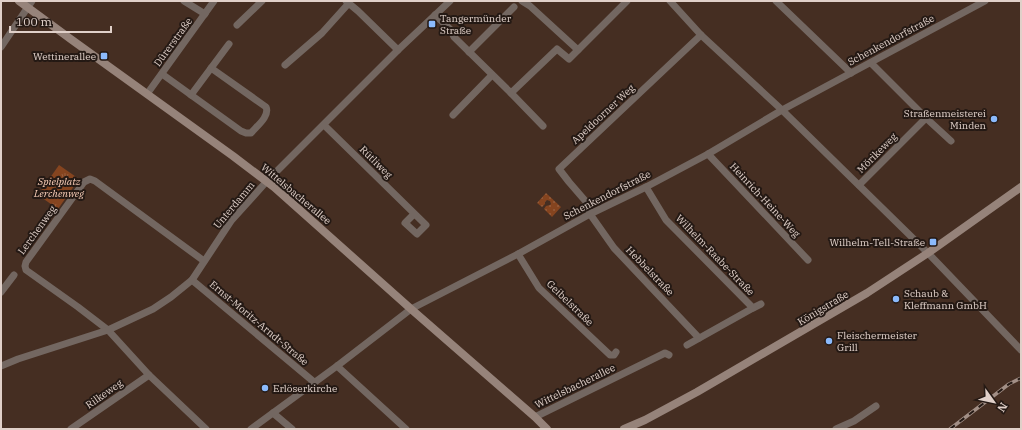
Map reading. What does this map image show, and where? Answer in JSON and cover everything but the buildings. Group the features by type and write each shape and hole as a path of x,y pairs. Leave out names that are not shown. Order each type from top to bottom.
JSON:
{"street":[{"path":"1,47 30,4 19,1"},
{"path":"184,1 204,14"},
{"name":"Dürerstraße","path":"147,94 214,1"},
{"path":"237,25 262,1"},
{"name":"Unterdamm","path":"1,366 18,359 108,330 153,309 192,280 231,221 267,181 398,50 450,1"},
{"path":"469,52 513,4 522,1 530,6 578,50"},
{"path":"530,6 536,1"},
{"path":"557,48 569,59 627,1"},
{"path":"670,1 701,35 782,110 928,253 1021,350"},
{"path":"776,1 851,73"},
{"name":"Schenkendorfstraße","path":"251,429 411,309 518,254 590,214 646,187 708,154 782,110 985,1"},
{"path":"286,65 322,33 348,2 398,50"},
{"name":"Wittelsbacherallee","path":"30,4 147,94 267,181 547,429"},
{"path":"435,15 450,29 454,38 543,126"},
{"name":"Apeldoorner Weg","path":"590,214 588,204 560,169 701,35"},
{"path":"511,93 566,39"},
{"path":"191,96 228,44"},
{"path":"871,63 951,141"},
{"path":"162,74 241,131 251,133 266,115 268,110 212,68"},
{"path":"453,115 492,75"},
{"name":"Mörikeweg","path":"859,185 926,118"},
{"name":"Rütliweg","path":"324,125 414,214"},
{"name":"Heinrich-Heine-Weg","path":"708,154 808,260"},
{"name":"Lerchenweg","path":"108,330 26,270 25,266 26,262 84,182 90,179 95,181 204,261"},
{"name":"Königstraße","path":"624,429 645,420 755,360 867,293 928,253 1021,186"},
{"name":"Wilhelm-Raabe-Straße","path":"646,187 666,220 753,308 761,304"},
{"name":"Hebbelstraße","path":"590,214 614,248 699,338"},
{"name":"Geibelstraße","path":"518,254 539,288 610,355 614,355 616,352"},
{"path":"1,292 14,275"},
{"name":"Ernst-Moritz-Arndt-Straße","path":"192,280 314,382"},
{"path":"687,345 753,308"},
{"path":"108,330 149,375 206,429"},
{"name":"Wittelsbacherallee","path":"535,417 663,354 666,353 669,355"},
{"path":"337,366 406,429"},
{"name":"Rilkeweg","path":"71,429 149,375"},
{"path":"836,429 854,421 876,406"},
{"path":"273,413 292,429"}],"green space":[{"name":"Spielplatz Lerchenweg","path":"59,165 79,179 58,209 38,195"},
{"path":"546,193 561,207 552,217 544,209 546,206 551,204 550,201 547,200 542,207 537,203"}],"railway":[{"path":"950,429 1009,384 1021,378"}],"place":[{"name":"Tangermünder Straße","path":"432,24"},
{"name":"Wettinerallee","path":"104,56"},
{"name":"Straßenmeisterei Minden","path":"994,119"},
{"name":"Wilhelm-Tell-Straße","path":"933,242"},
{"name":"Schaub & Kleffmann GmbH","path":"896,299"},
{"name":"Fleischermeister Grill","path":"829,341"},
{"name":"Erlöserkirche","path":"265,388"}]}
